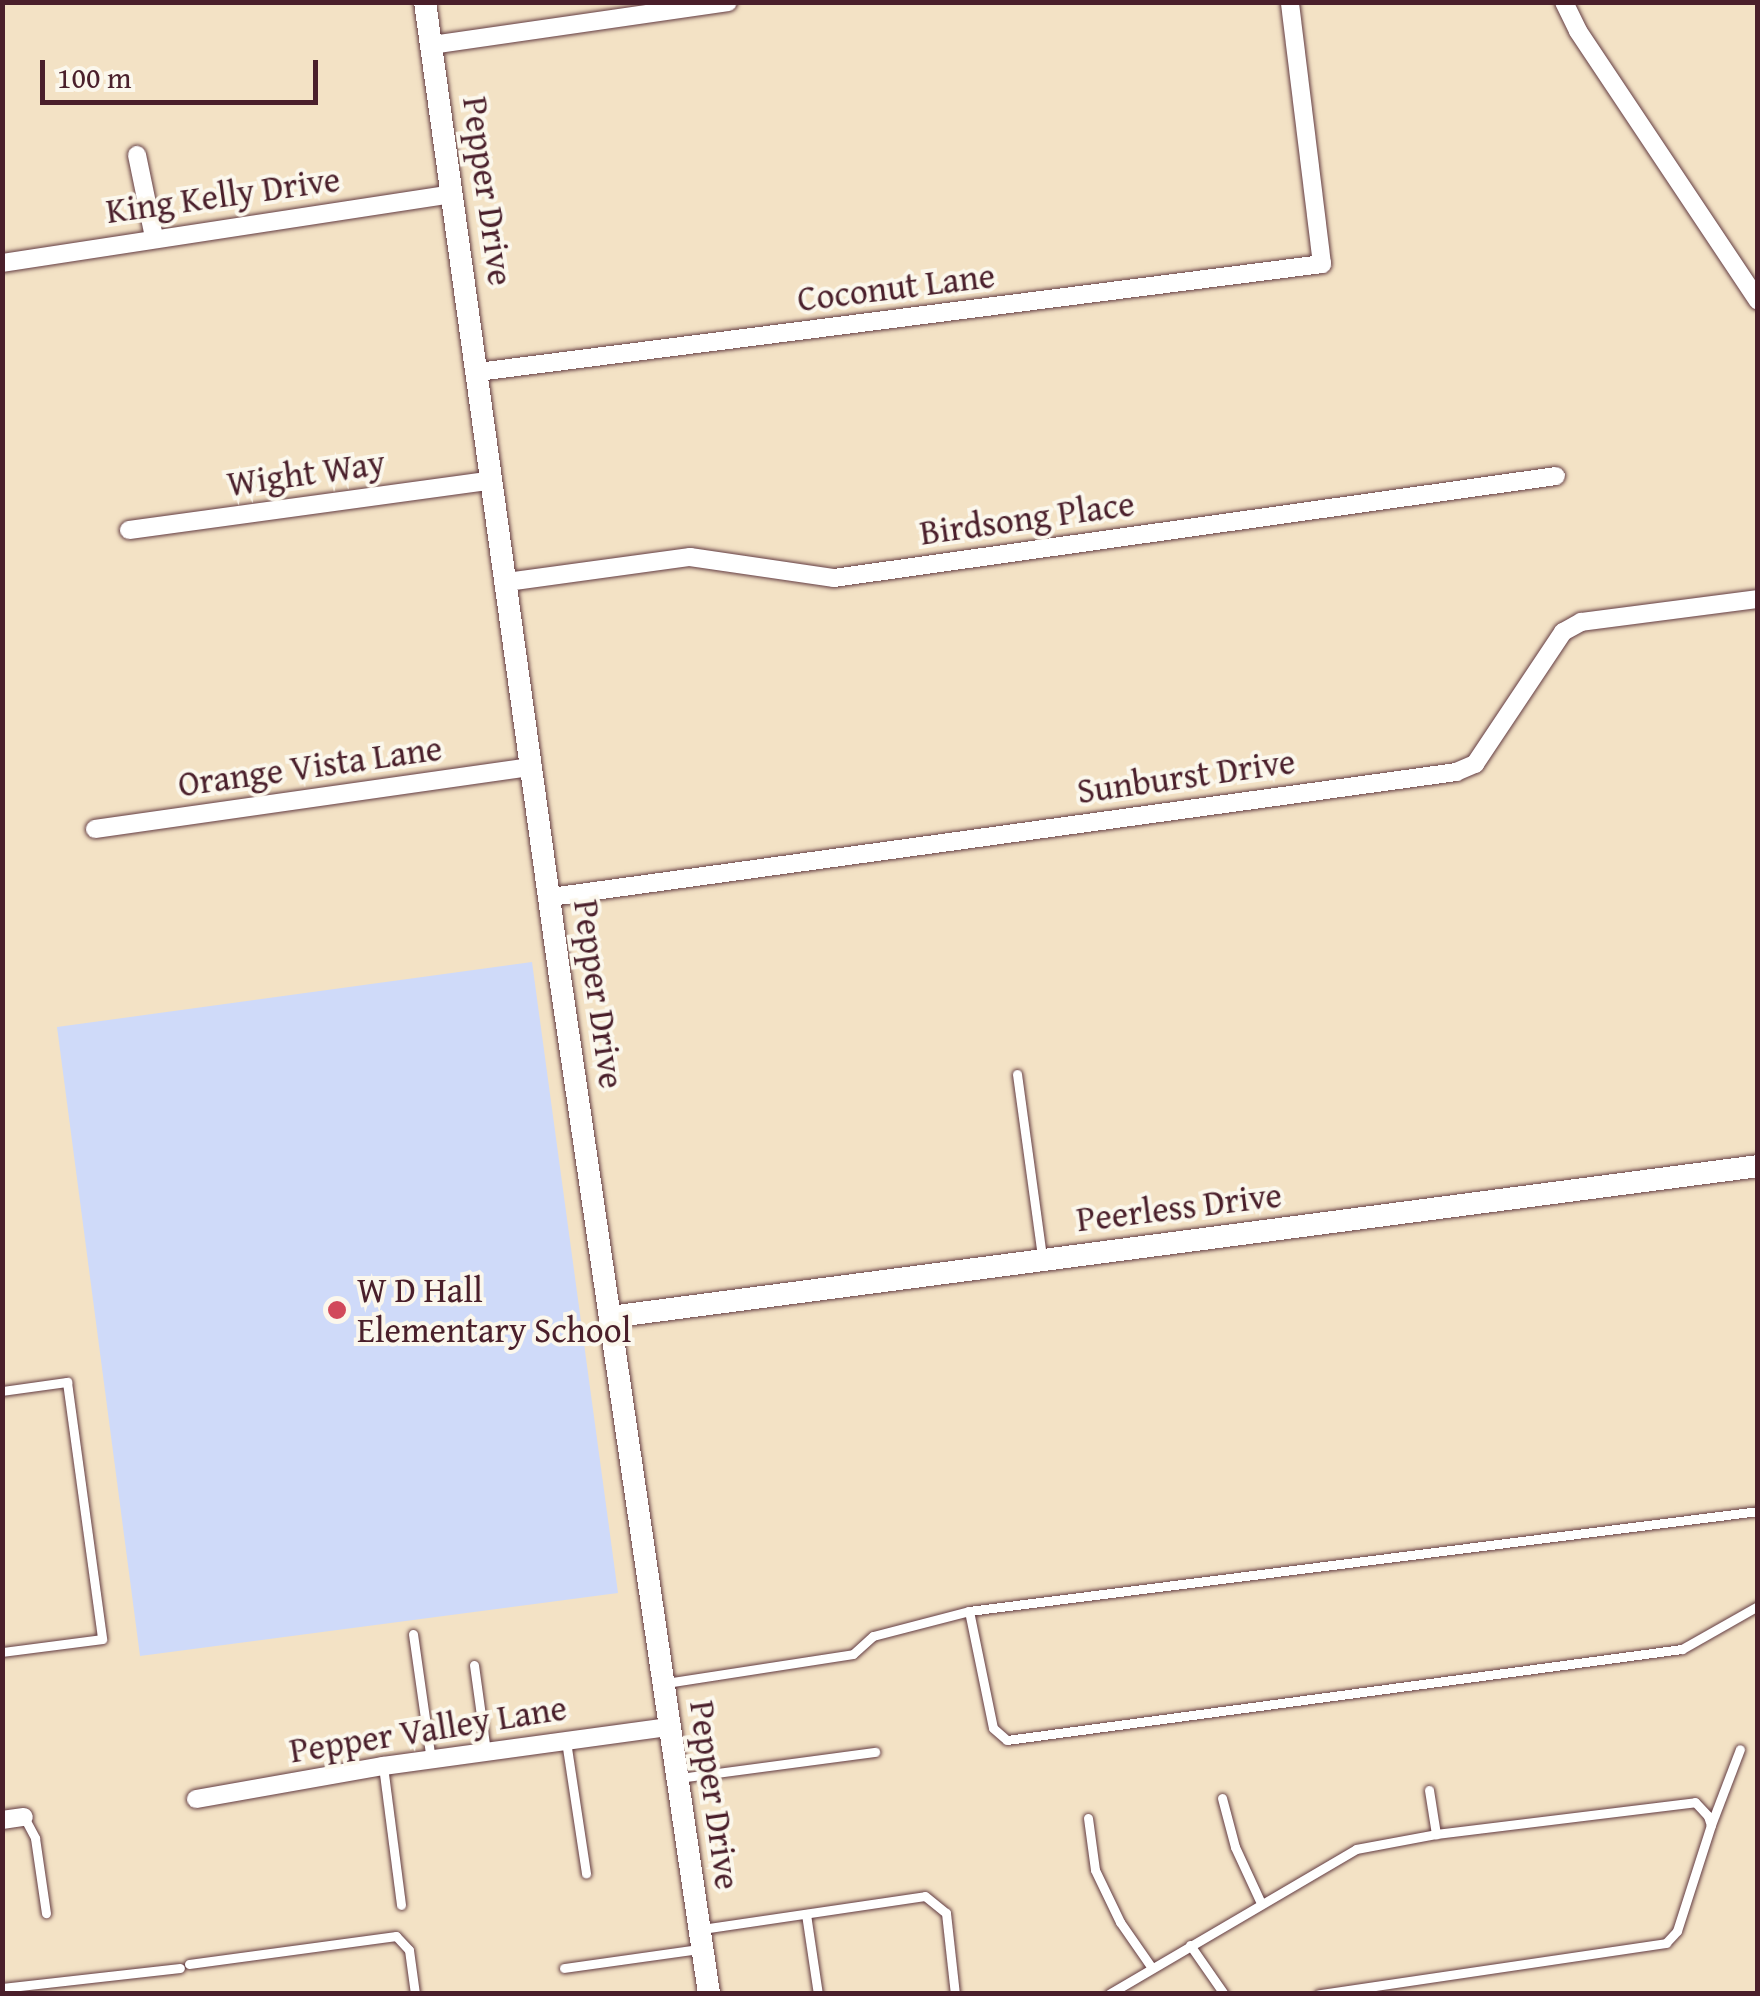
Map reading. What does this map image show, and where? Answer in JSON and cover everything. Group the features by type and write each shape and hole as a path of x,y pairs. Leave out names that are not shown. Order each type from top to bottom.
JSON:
{"street":[{"name":"Pepper Drive","path":"425,2 709,1994"},
{"path":"431,45 728,2"},
{"name":"Coconut Lane","path":"478,372 1322,264 1290,2"},
{"path":"1564,2 1578,31 1758,302"},
{"path":"137,155 154,237"},
{"name":"King Kelly Drive","path":"2,262 454,194"},
{"name":"Birdsong Place","path":"508,582 690,557 834,578 1556,476"},
{"name":"Wight Way","path":"129,530 493,480"},
{"name":"Sunburst Drive","path":"551,897 1456,772 1475,764 1563,632 1580,622 1758,599"},
{"name":"Orange Vista Lane","path":"94,828 534,768"},
{"name":"Peerless Drive","path":"610,1318 1758,1166"},
{"name":"Pepper Valley Lane","path":"196,1799 383,1766 669,1727"},
{"path":"2,1820 24,1817"}],"lane":[{"path":"1017,1074 1043,1260"},
{"path":"2,1391 67,1382 102,1639 2,1652"},
{"path":"664,1684 853,1654 873,1636 970,1611 1758,1511"},
{"path":"970,1611 993,1728 1006,1740 1682,1649 1758,1606"},
{"path":"412,1634 431,1760"},
{"path":"474,1664 486,1752"},
{"path":"566,1741 586,1874"},
{"path":"1318,1994 1666,1943 1677,1931 1740,1748"},
{"path":"679,1778 875,1752"},
{"path":"383,1766 402,1905"},
{"path":"1429,1790 1436,1834"},
{"path":"1222,1798 1235,1847 1260,1901"},
{"path":"1109,1994 1344,1853 1436,1834 1695,1802 1711,1825"},
{"path":"24,1817 35,1838 46,1913"},
{"path":"1088,1818 1095,1870 1120,1922 1152,1968"},
{"path":"564,1968 806,1914 925,1896 946,1913 956,1994"},
{"path":"806,1914 818,1994"},
{"path":"2,1988 396,1936 409,1950 414,1994"},
{"path":"1190,1945 1224,1994"}],"shaded area":[{"name":"W D Hall Elementary School","path":"532,962 618,1593 140,1656 57,1027"}],"place":[{"name":"W D Hall Elementary School","path":"337,1310"}]}
